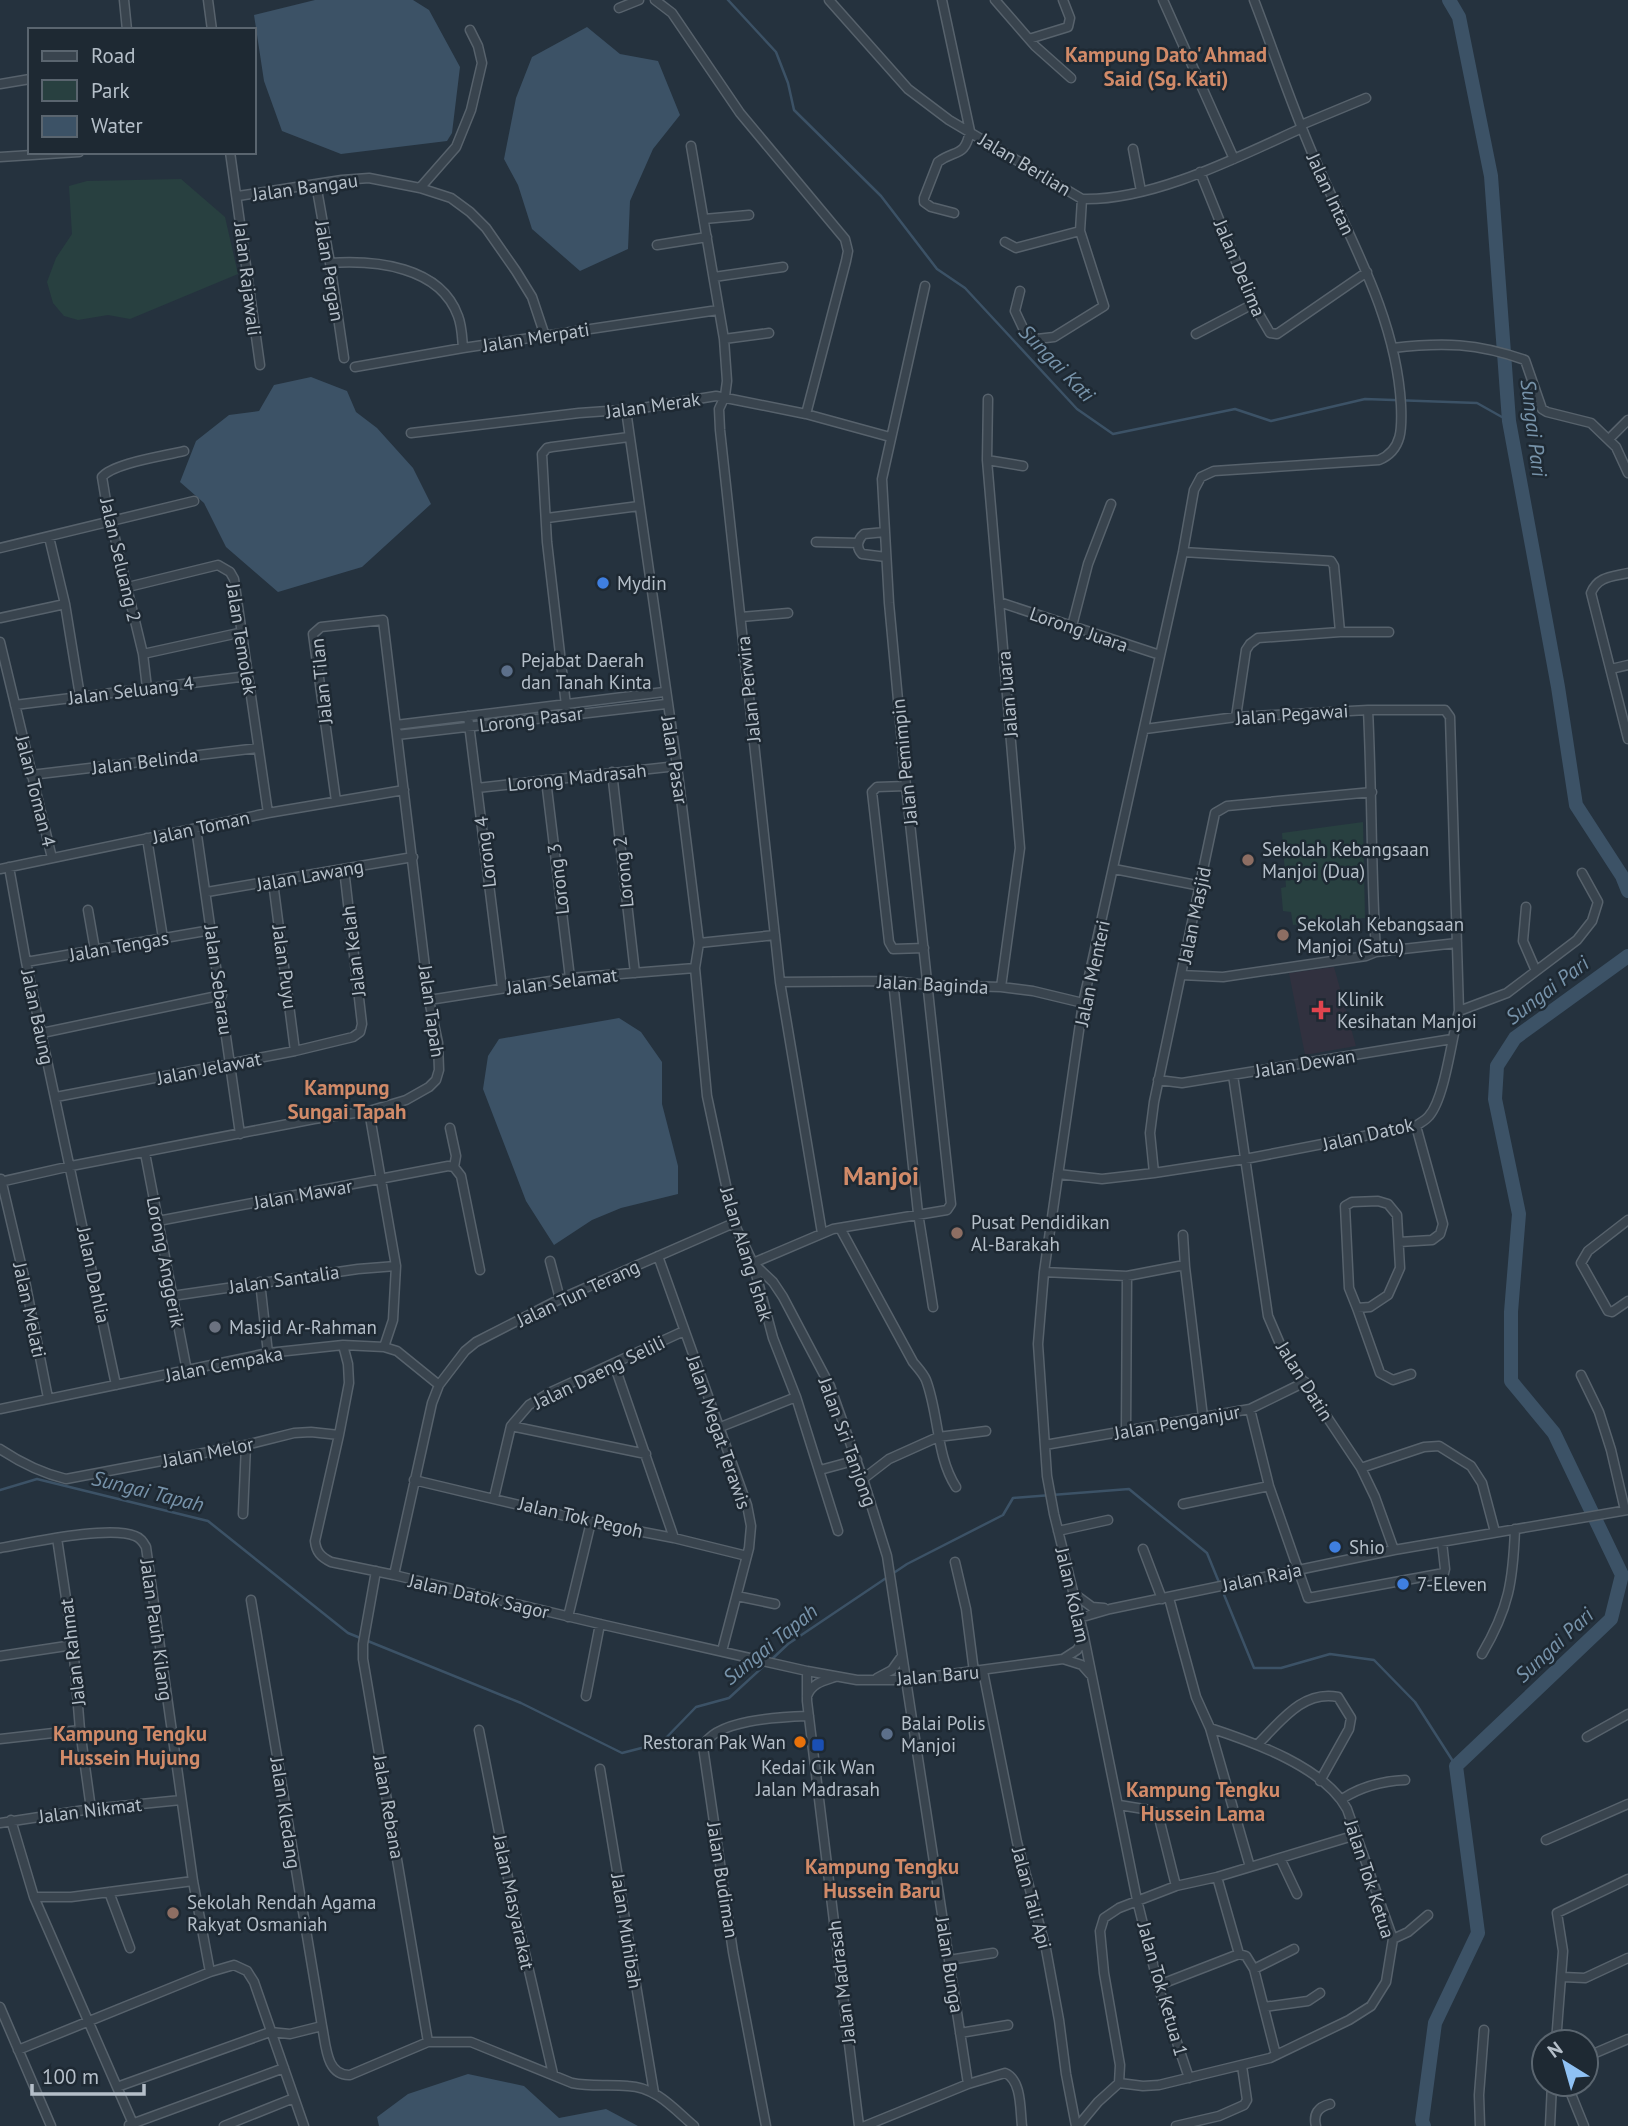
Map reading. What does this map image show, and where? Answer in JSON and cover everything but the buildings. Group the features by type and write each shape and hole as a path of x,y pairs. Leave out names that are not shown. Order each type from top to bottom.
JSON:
{"street":[{"path":"124,0 127,28"},
{"path":"208,0 212,28"},
{"path":"619,8 639,0"},
{"path":"655,0 672,13 740,113 845,239 848,251 846,261 806,414"},
{"name":"Jalan Berlian","path":"829,0 908,89 949,120 1082,199 1107,200 1200,172 1234,159 1366,97"},
{"path":"942,0 970,131 968,143 963,149 938,162 924,202 931,207 954,213"},
{"path":"995,0 1029,39 1071,78"},
{"path":"1029,39 1068,27 1070,18 1063,0"},
{"path":"1163,0 1234,159"},
{"name":"Jalan Intan","path":"1201,477 1214,471 1379,460 1391,453 1398,442 1401,420 1400,389 1393,348 1367,272 1302,126 1254,0"},
{"path":"419,188 456,147 471,110 482,63 470,30"},
{"path":"0,84 28,79"},
{"name":"Jalan Perwira","path":"691,146 724,340 727,381 719,416 780,982 822,1233"},
{"path":"1133,149 1141,191"},
{"path":"0,157 47,154"},
{"name":"Jalan Rajawali","path":"230,154 260,365"},
{"name":"Jalan Delima","path":"1200,172 1254,304 1268,330 1274,334 1367,272"},
{"name":"Jalan Bangau","path":"238,196 369,178 419,188 451,198 486,228 528,288 545,335"},
{"name":"Jalan Pergan","path":"316,184 344,358"},
{"path":"1020,291 1015,310 1023,328 1037,339 1055,337 1104,306 1080,231 1082,199"},
{"path":"704,219 749,215"},
{"path":"1005,242 1016,248 1080,231"},
{"path":"657,245 707,237"},
{"path":"330,263 370,263 400,268 438,288 457,312 463,348"},
{"path":"714,277 783,267"},
{"name":"Jalan Pemimpin","path":"918,1213 947,1210 951,1204 906,786 882,479 925,286"},
{"path":"1196,334 1254,304"},
{"name":"Jalan Merpati","path":"355,367 545,335 718,310"},
{"path":"724,340 769,333"},
{"path":"1393,348 1448,343 1522,359 1527,364 1542,409 1591,423 1610,438 1628,473"},
{"name":"Jalan Merak","path":"411,433 626,410 725,396 890,437"},
{"name":"Jalan Juara","path":"988,399 987,460 1020,848 1001,987"},
{"name":"Jalan Pasar","path":"626,410 664,692 677,766 699,943 697,959"},
{"path":"1610,438 1628,420"},
{"path":"567,714 547,542 541,458 543,451 552,447 629,437"},
{"name":"Jalan Seluang 2","path":"147,688 143,654 103,484 104,474 119,466 184,452"},
{"path":"987,460 1023,466"},
{"name":"Jalan Menteri","path":"1047,1476 1038,1344 1044,1272 1083,1003 1183,552 1194,490 1201,477"},
{"path":"0,548 194,501"},
{"path":"1072,626 1088,564 1111,504"},
{"path":"547,517 639,506"},
{"path":"885,532 864,534 858,543 862,554 886,557"},
{"path":"49,537 65,604 80,696"},
{"path":"816,542 858,543"},
{"path":"1183,552 1331,561 1334,566 1340,632"},
{"name":"Jalan Temolek","path":"128,587 218,565 225,567 234,579 268,813"},
{"path":"1628,573 1604,578 1595,583 1591,593 1628,739"},
{"name":"Lorong Juara","path":"999,602 1160,656"},
{"path":"0,618 65,604"},
{"path":"741,617 788,613"},
{"name":"Jalan Tapah","path":"0,1180 369,1111 418,1094 436,1080 440,1059 429,1000 383,620"},
{"name":"Jalan Tilan","path":"336,801 313,634 321,627 383,620"},
{"path":"143,654 243,632"},
{"path":"1236,717 1246,650 1250,643 1258,638 1340,632 1389,632"},
{"name":"Jalan Toman 4","path":"0,642 52,858"},
{"path":"1611,669 1628,665"},
{"name":"Jalan Seluang 4","path":"15,705 248,676"},
{"path":"0,688 10,685"},
{"name":"Lorong Pasar","path":"396,725 664,692"},
{"name":"Lorong Pasar","path":"397,735 666,704"},
{"name":"Jalan Pegawai","path":"1144,729 1236,717 1440,709"},
{"name":"Jalan Datok","path":"1058,1174 1102,1179 1245,1159 1416,1126 1430,1116 1447,1073 1460,1011 1450,717 1445,710 1440,709"},
{"path":"1368,710 1372,792 1371,873 1376,952"},
{"name":"Lorong 4","path":"468,716 502,988"},
{"name":"Jalan Belinda","path":"31,775 258,748"},
{"name":"Lorong Madrasah","path":"477,788 677,766"},
{"name":"Lorong 2","path":"612,772 635,973"},
{"name":"Lorong 3","path":"546,780 570,978"},
{"path":"906,786 877,787 872,792 889,942 894,949 924,948"},
{"name":"Jalan Toman","path":"5,868 268,813 404,790"},
{"name":"Jalan Masjid","path":"1154,1173 1150,1133 1158,1080 1213,819 1220,809 1227,806 1372,792"},
{"name":"Jalan Sebarau","path":"196,828 240,1133"},
{"path":"147,838 163,938"},
{"name":"Jalan Lawang","path":"207,892 413,857"},
{"name":"Jalan Baung","path":"5,868 71,1166"},
{"name":"Jalan Kelah","path":"344,869 362,1024 360,1032"},
{"path":"1114,869 1201,886"},
{"path":"1460,1011 1499,997 1577,940 1592,921 1598,902 1582,873"},
{"name":"Jalan Puyu","path":"273,882 295,1051"},
{"path":"1526,907 1523,937 1536,971"},
{"path":"89,910 95,950"},
{"name":"Jalan Tengas","path":"26,962 211,930"},
{"path":"699,943 775,935"},
{"path":"1181,975 1223,977 1269,972 1376,952 1457,943"},
{"name":"Jalan Alang Ishak","path":"697,959 695,968 707,1096 734,1223 753,1264 773,1338 796,1397 838,1531"},
{"name":"Jalan Selamat","path":"429,1000 570,978 695,968"},
{"path":"893,981 918,1213 933,1307"},
{"name":"Jalan Baginda","path":"780,982 893,981 1001,987 1033,991 1083,1003"},
{"path":"42,1033 222,995"},
{"name":"Jalan Jelawat","path":"56,1097 295,1051 353,1037 360,1032"},
{"name":"Jalan Dewan","path":"1158,1080 1182,1083 1452,1039"},
{"name":"Jalan Datin","path":"1233,1075 1268,1316 1283,1351 1361,1468 1375,1497 1394,1550"},
{"path":"369,1111 396,1266 393,1320 384,1347"},
{"path":"1399,1242 1432,1240 1440,1234 1443,1224 1416,1126"},
{"path":"450,1128 456,1156 451,1166 461,1176 480,1270"},
{"name":"Lorong Anggerik","path":"145,1153 187,1371"},
{"name":"Jalan Dahlia","path":"71,1166 116,1385"},
{"name":"Jalan Mawar","path":"158,1220 451,1166"},
{"name":"Jalan Melati","path":"0,1180 25,1281 48,1398"},
{"path":"1357,1308 1370,1307 1388,1295 1400,1268 1397,1214 1388,1204 1352,1202 1345,1206 1349,1288 1380,1373 1393,1380 1411,1374"},
{"path":"753,1264 822,1233 918,1213"},
{"path":"1628,1220 1588,1251 1581,1263 1608,1311 1612,1312 1628,1301"},
{"name":"Jalan Tun Terang","path":"439,1385 465,1351 476,1342 560,1299 734,1223"},
{"path":"840,1228 913,1362 925,1379 938,1437 951,1480 956,1487"},
{"path":"1183,1235 1203,1417"},
{"name":"Jalan Megat Terawis","path":"658,1256 747,1505 751,1526 747,1556 722,1651"},
{"path":"550,1261 560,1299"},
{"name":"Jalan Sri Tanjong","path":"753,1264 783,1297 830,1386 887,1556 891,1582"},
{"name":"Jalan Santalia","path":"173,1296 260,1282 396,1266"},
{"path":"1044,1272 1127,1276 1185,1267"},
{"path":"1126,1430 1127,1276"},
{"path":"260,1282 268,1353"},
{"name":"Jalan Daeng Selili","path":"494,1498 512,1426 529,1405 551,1392 684,1331"},
{"path":"343,1345 349,1383 315,1541 316,1548 324,1559 331,1562 394,1575"},
{"name":"Jalan Cempaka","path":"0,1409 268,1353 343,1345 384,1347 409,1359 439,1385"},
{"path":"614,1364 674,1538"},
{"path":"1581,1375 1599,1412 1627,1511"},
{"name":"Jalan Penganjur","path":"1045,1445 1250,1409 1305,1382"},
{"name":"Jalan Datok Sagor","path":"439,1385 428,1417 394,1575 600,1625 789,1666"},
{"path":"718,1427 796,1397"},
{"path":"1250,1409 1269,1486 1308,1598 1444,1573 1442,1542"},
{"path":"512,1426 646,1454"},
{"path":"863,1479 889,1459 938,1437 986,1431"},
{"name":"Jalan Melor","path":"0,1449 43,1473 66,1479 246,1445 294,1433 339,1435"},
{"path":"243,1514 246,1445"},
{"path":"1361,1468 1424,1447 1439,1446 1471,1466 1482,1483 1495,1532"},
{"path":"820,1470 857,1460"},
{"name":"Jalan Kolam","path":"1047,1476 1092,1677 1137,1900"},
{"name":"Jalan Tok Pegoh","path":"414,1480 747,1556"},
{"path":"1183,1504 1269,1486"},
{"name":"Jalan Raja","path":"1079,1618 1110,1609 1394,1550 1627,1511"},
{"path":"1058,1531 1108,1520"},
{"path":"568,1617 591,1522"},
{"path":"1482,1654 1506,1606 1514,1568 1515,1529"},
{"name":"Jalan Pauh Kilang","path":"57,1538 99,1533 132,1534 141,1539 146,1548 192,1881 210,1972"},
{"path":"0,1538 1,1548 57,1538"},
{"name":"Jalan Rahmat","path":"57,1538 73,1645 80,1730 91,1809"},
{"path":"1143,1549 1165,1598 1196,1697 1210,1728 1251,1867"},
{"name":"Jalan Tali Api","path":"954,1562 967,1609 978,1672 1017,1842 1046,1949 1077,2126"},
{"name":"Jalan Rebana","path":"376,1571 363,1644 365,1675 428,2042"},
{"name":"Jalan Bunga","path":"891,1582 968,2084"},
{"path":"1073,1593 1093,1607 1110,1609"},
{"path":"737,1596 775,1604"},
{"name":"Jalan Kledang","path":"251,1600 329,2061 337,2073 350,2075 428,2042"},
{"path":"1063,1658 1077,1650 1085,1626 1094,1614"},
{"path":"586,1696 600,1625"},
{"path":"0,1656 73,1645"},
{"path":"871,1680 892,1670 902,1656"},
{"name":"Jalan Kolam","path":"1063,1658 1082,1665 1092,1677"},
{"name":"Jalan Baru","path":"789,1666 871,1680 906,1680 1063,1658"},
{"path":"789,1666 800,1674 806,1694"},
{"name":"Jalan Madrasah","path":"807,1671 808,1716 859,2126"},
{"path":"806,1694 817,1683 838,1676"},
{"path":"1258,1744 1302,1702 1323,1694 1338,1697 1352,1718 1349,1729 1320,1781"},
{"path":"1587,1737 1628,1714"},
{"name":"Jalan Budiman","path":"766,2126 733,1952 703,1747 710,1736 754,1719 808,1716"},
{"name":"Jalan Tok Ketua","path":"1119,2083 1143,2087 1242,2066 1276,2055 1349,2020 1371,2006 1386,1982 1393,1939 1342,1799 1294,1763 1258,1744 1210,1728"},
{"path":"0,1739 80,1730"},
{"name":"Jalan Masyarakat","path":"479,1730 510,1893 553,2074"},
{"name":"Jalan Muhibah","path":"600,1769 654,2092"},
{"path":"1342,1799 1386,1781 1405,1780"},
{"name":"Jalan Nikmat","path":"0,1823 91,1809 181,1800"},
{"path":"1546,1840 1628,1804"},
{"path":"1119,1805 1158,1814 1176,1886"},
{"path":"11,1820 34,1896 132,2125 284,2068"},
{"path":"1077,2126 1119,2083 1120,2065 1104,1973 1100,1931 1104,1918 1137,1900 1176,1886 1217,1877 1356,1835"},
{"path":"1280,1858 1297,1894"},
{"path":"1217,1877 1239,1954"},
{"path":"1558,2028 1563,1977 1563,1951 1557,1915 1559,1910 1628,1879"},
{"path":"34,1896 71,1897 192,1881"},
{"path":"109,1892 130,1948"},
{"name":"Jalan Tok Ketua 1","path":"1137,1900 1159,1985 1189,2078"},
{"path":"1393,1939 1408,1932 1428,1915"},
{"path":"1254,1969 1294,1949"},
{"path":"949,1960 993,1952"},
{"path":"1159,1985 1239,1954 1246,1956 1254,1969 1276,2055"},
{"path":"1563,1977 1585,1978 1628,1958"},
{"path":"18,2050 210,1972 234,1965 247,1971 254,1982 304,2126"},
{"path":"1264,2007 1308,2001 1320,1993"},
{"path":"0,2007 51,2126"},
{"path":"960,2033 1008,2025"},
{"path":"117,2087 270,2032 290,2034 322,2026"},
{"path":"1480,2126 1479,2095 1484,2029"},
{"path":"1600,2052 1627,2041"},
{"path":"428,2042 471,2042 572,2083 586,2086 629,2085 654,2092 694,2126"},
{"path":"1176,2126 1219,2116 1244,2105 1247,2099 1242,2066"},
{"path":"864,2126 1000,2073 1011,2075 1017,2087 1022,2126"},
{"path":"224,2126 295,2098"},
{"path":"1550,2126 1551,2098"},
{"path":"1573,2098 1584,2126"},
{"path":"1316,2126 1314,2116 1317,2110 1330,2104"}],"shaded area":[{"name":"Klinik Kesihatan Manjoi","path":"1334,967 1356,1046 1305,1055 1289,973"}],"green space":[{"path":"181,179 225,217 238,274 130,319 108,315 78,320 64,316 53,303 47,282 56,258 72,234 69,186 87,181"},
{"path":"1363,822 1365,918 1293,925 1291,912 1283,911 1281,888 1286,887 1282,833"}],"water":[{"path":"315,0 413,0 429,10 460,67 452,133 447,141 341,154 282,131 264,81 254,15"},
{"path":"587,27 620,54 658,61 680,115 653,149 630,201 628,249 580,271 532,229 518,185 504,159 516,98 532,57"},
{"path":"311,377 347,391 356,412 377,428 413,468 431,504 362,567 278,592 226,547 204,503 180,482 196,441 229,415 259,411 274,385"},
{"path":"619,1018 641,1032 662,1062 662,1104 678,1166 678,1194 621,1208 592,1220 554,1245 526,1201 483,1089 488,1056 499,1039"},
{"path":"468,2074 524,2086 559,2118 606,2109 638,2126 379,2126 377,2117 408,2094"}],"waterway":[{"name":"Sungai Kati","path":"728,0 776,52 788,83 794,110 881,196 937,269 965,288 1077,409 1113,434 1235,409 1271,421 1365,399 1477,403 1509,421"},
{"name":"Sungai Pari","path":"1449,0 1459,17 1491,176 1509,421 1558,687 1576,805 1622,876 1628,891"},
{"name":"Sungai Pari","path":"1424,2126 1422,2121 1435,2023 1478,1933 1456,1766 1611,1619 1622,1575 1554,1433 1511,1381 1511,1312 1519,1214 1495,1099 1497,1066 1515,1038 1628,956"},
{"name":"Sungai Tapah","path":"0,1490 37,1479 208,1521 348,1633 521,1703 622,1753 661,1743 696,1707 729,1698 766,1664"},
{"name":"Sungai Tapah","path":"771,1660 788,1644 907,1564 1003,1515 1013,1498 1129,1489 1207,1553 1254,1668 1281,1668 1330,1654 1374,1660 1415,1702 1456,1766"}],"place":[{"name":"Mydin","path":"603,583"},
{"name":"Pejabat Daerah dan Tanah Kinta","path":"507,671"},
{"name":"Sekolah Kebangsaan Manjoi (Dua)","path":"1248,860"},
{"name":"Sekolah Kebangsaan Manjoi (Satu)","path":"1283,935"},
{"name":"Klinik Kesihatan Manjoi","path":"1321,1010"},
{"name":"Pusat Pendidikan Al-Barakah","path":"957,1233"},
{"name":"Masjid Ar-Rahman","path":"215,1327"},
{"name":"Shio","path":"1335,1547"},
{"name":"7-Eleven","path":"1403,1584"},
{"name":"Balai Polis Manjoi","path":"887,1734"},
{"name":"Restoran Pak Wan","path":"800,1742"},
{"name":"Kedai Cik Wan Jalan Madrasah","path":"818,1745"},
{"name":"Sekolah Rendah Agama Rakyat Osmaniah","path":"173,1913"}],"district":[{"name":"Kampung Dato' Ahmad Said (Sg. Kati)","path":"1166,66"},
{"name":"Kampung Sungai Tapah","path":"347,1099"},
{"name":"Manjoi","path":"881,1175"},
{"name":"Kampung Tengku Hussein Hujung","path":"130,1745"},
{"name":"Kampung Tengku Hussein Lama","path":"1203,1801"},
{"name":"Kampung Tengku Hussein Baru","path":"882,1878"}]}
